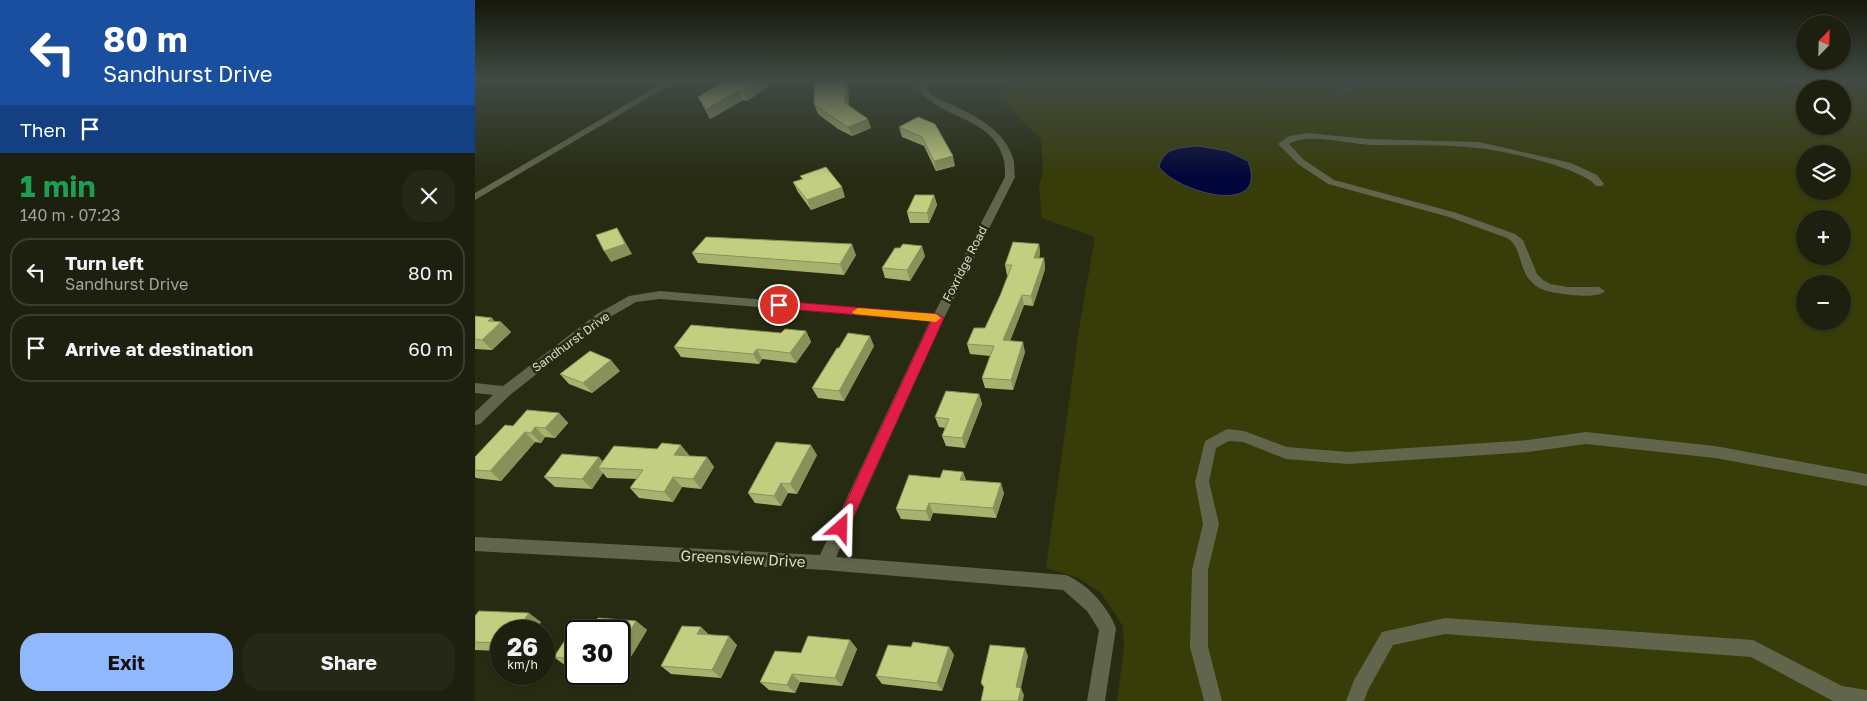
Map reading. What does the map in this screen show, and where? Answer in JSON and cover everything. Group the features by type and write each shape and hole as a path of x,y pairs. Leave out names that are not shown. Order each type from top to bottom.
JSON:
{"street":[{"path":"475,197 618,113"},
{"name":"Foxridge Road","path":"825,563 938,318 1010,178 1008,157 996,137 979,122 960,113"},
{"path":"1599,184 1594,177 1569,165 1479,145 1369,142 1307,136 1292,138 1283,144 1301,162 1331,182 1478,223 1496,229 1518,240 1529,267 1539,283 1547,287 1568,291 1599,291"},
{"name":"Sandhurst Drive","path":"505,391 601,317 633,299 660,296 938,318"},
{"path":"475,388 505,391"},
{"path":"475,420 505,391"},
{"path":"1213,701 1199,647 1200,570 1211,524 1202,482 1209,445 1227,435 1244,437 1286,453 1348,458 1528,446 1586,438 1715,452 1867,480"},
{"name":"Greensview Drive","path":"475,544 825,563 1066,584 1093,605 1108,628 1096,701"},
{"path":"1355,701 1360,686 1388,638 1445,626 1753,649 1840,696 1867,699"}],"green space":[{"path":"1013,113 1796,113 1796,135 1851,135 1851,113 1867,113 1867,701 1117,701 1124,649 1123,626 1101,593 1078,578 1046,568 1080,323 1095,237 1042,218 1039,188 1043,169 1041,139"}],"shaded area":[{"path":"1199,146 1227,151 1248,161 1251,179 1246,190 1235,195 1201,192 1169,177 1159,167 1165,155 1174,149"}],"building":[{"path":"826,113 859,113 868,119 848,127"},
{"path":"918,117 935,124 953,156 934,161 922,137 899,127"},
{"path":"826,167 842,187 807,200 793,182 803,179 800,176"},
{"path":"915,195 934,195 927,213 907,212"},
{"path":"617,228 625,244 604,251 596,235"},
{"path":"706,237 852,244 840,264 692,253"},
{"path":"1013,242 1039,244 1034,258 1044,258 1031,296 1022,295 1003,340 1023,342 1011,380 982,378 994,346 967,344 974,328 985,328 1000,296 1012,265 1005,265"},
{"path":"903,244 922,246 907,270 882,268 895,248 900,248"},
{"path":"475,316 492,318 488,321 501,322 482,340 475,339"},
{"path":"691,325 781,333 785,329 806,331 790,353 757,349 753,354 674,347"},
{"path":"848,333 870,336 839,391 812,388 837,348 839,348"},
{"path":"590,351 611,360 583,383 560,374"},
{"path":"946,391 979,394 962,438 942,436 949,419 935,417"},
{"path":"527,410 559,413 545,428 535,427 531,433 525,432 490,471 475,470 475,457 505,425 513,426"},
{"path":"776,442 811,445 790,484 781,483 774,496 748,493"},
{"path":"662,443 681,445 674,455 707,457 693,479 673,477 664,492 630,488 643,470 598,468 614,446 657,449"},
{"path":"562,454 599,457 582,479 544,477"},
{"path":"943,470 963,472 960,480 1001,483 993,508 929,503 926,511 896,509 909,475 940,478"},
{"path":"479,611 529,613 524,620 490,620 490,643 475,642 475,616"},
{"path":"598,618 623,620 597,620"},
{"path":"630,621 636,621 630,632"},
{"path":"682,626 701,627 697,634 729,636 712,670 661,666"},
{"path":"808,636 850,640 835,678 792,674 787,685 760,682 775,651 801,653"},
{"path":"565,640 565,658 555,657"},
{"path":"913,642 949,647 937,683 876,676 888,645 911,647"},
{"path":"990,645 1025,648 1016,687 1021,688 1018,701 981,701 984,687 981,683"}],"slow traffic":[{"path":"858,312 936,318"}],"route":[{"path":"779,305 938,318 841,528"}]}
